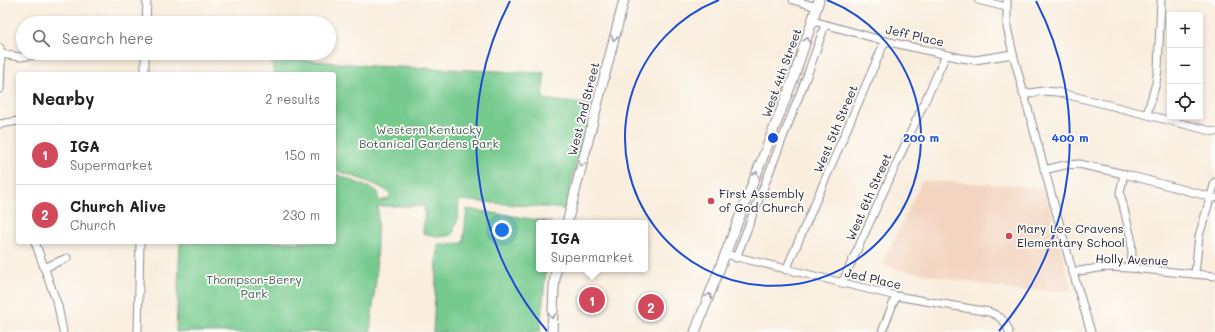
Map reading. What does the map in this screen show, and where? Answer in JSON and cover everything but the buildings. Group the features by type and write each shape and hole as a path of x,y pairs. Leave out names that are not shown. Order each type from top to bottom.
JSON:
{"main road":[{"name":"West 2nd Street","path":"568,220 624,0"},
{"name":"West 4th Street","path":"695,332 794,77 818,4"},
{"path":"552,332 556,272"}],"street":[{"path":"146,16 147,0"},
{"path":"793,0 818,4"},
{"path":"978,0 1007,3 1007,27 1023,94 1072,272 1091,332"},
{"path":"1147,114 1156,83 1158,69 1161,0"},
{"name":"Jeff Place","path":"813,21 886,41 975,60 1013,54"},
{"name":"West 4th Street","path":"736,258 808,73 825,25"},
{"name":"West 5th Street","path":"786,270 886,41"},
{"path":"0,89 1,51 16,56"},
{"name":"West 6th Street","path":"842,283 946,55"},
{"path":"144,72 145,60"},
{"path":"1023,94 1043,91 1057,92 1215,132"},
{"path":"0,124 16,121"},
{"path":"1044,170 1065,165 1079,164 1213,197"},
{"path":"1124,174 1120,193 1131,238 1131,268"},
{"path":"1195,274 1199,236 1213,197 1215,182"},
{"path":"36,244 58,306 63,332"},
{"path":"138,332 140,244"},
{"name":"Jed Place","path":"725,254 736,258 896,296 990,312 1004,321 1009,332"},
{"path":"44,268 67,258"},
{"name":"Holly Avenue","path":"1072,272 1105,267 1215,276"},
{"path":"882,332 896,296"}],"shaded area":[{"path":"922,181 1044,186 1072,290 1019,291 897,269 882,264"}],"green space":[{"name":"Western Kentucky Botanical Gardens Park","path":"272,60 304,60 371,66 544,73 543,99 591,105 565,209 459,200 458,216 453,234 446,236 434,236 423,233 425,206 378,206 376,279 370,332 176,332 180,244 336,244 336,174 375,190 378,192 378,201 388,199 391,195 387,191 373,184 336,170 336,72 274,72"},
{"path":"467,209 538,220 536,220 536,272 546,272 540,332 433,332 438,244 463,243"}],"place":[{"name":"First Assembly of God Church","path":"711,201"},
{"name":"Mary Lee Cravens Elementary School","path":"1009,236"},
{"name":"IGA","path":"592,300"},
{"name":"Church Alive","path":"651,307"}],"park label":[{"name":"Thompson-Berry Park","path":"254,287"}]}
